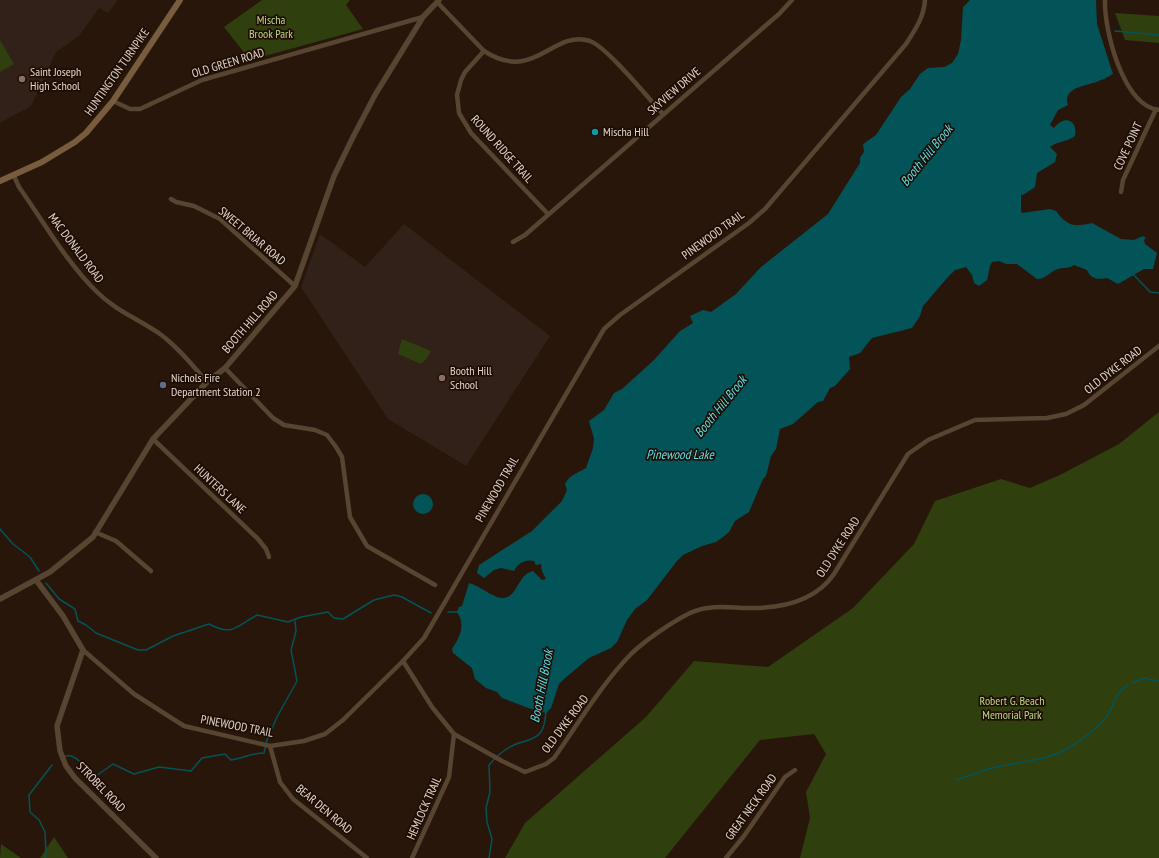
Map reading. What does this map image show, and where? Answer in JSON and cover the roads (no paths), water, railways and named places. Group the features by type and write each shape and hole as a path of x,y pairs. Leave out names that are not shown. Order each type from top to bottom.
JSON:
{"main road":[{"name":"HUNTINGTON TURNPIKE","path":"0,181 14,176 42,162 75,142 95,123 113,101 180,0"}],"street":[{"name":"SKYVIEW DRIVE","path":"513,242 525,235 779,14 792,0"},
{"name":"PINEWOOD TRAIL","path":"36,580 63,616 84,650 134,694 184,726 267,745 304,741 325,734 343,720 403,661 424,638 604,330 620,315 749,223 765,209 906,44 917,28 923,13 925,0"},
{"path":"1105,0 1106,24 1125,79 1138,99 1157,109"},
{"path":"438,1 484,51 493,57 512,63 532,59 571,41 590,41 599,46 609,55 663,114"},
{"name":"BOOTH HILL ROAD","path":"0,599 50,572 95,532 153,439 207,382 225,368 295,286 301,273 334,176 353,137 375,95 423,17 438,1"},
{"name":"OLD GREEN ROAD","path":"113,101 130,109 140,109 202,80 423,17"},
{"name":"ROUND RIDGE TRAIL","path":"484,51 465,72 461,80 457,95 459,113 471,133 548,214"},
{"name":"COVE POINT","path":"1121,192 1123,180 1157,109"},
{"name":"MAC DONALD ROAD","path":"14,176 19,187 74,265 96,291 116,308 148,326 168,340 207,382"},
{"name":"SWEET BRIAR ROAD","path":"171,199 176,202 206,211 220,219 295,286"},
{"name":"OLD DYKE ROAD","path":"454,734 525,772 546,764 554,758 610,679 631,654 640,646 691,613 708,608 750,608 782,605 804,599 819,590 834,574 908,454 919,445 975,420 1048,418 1066,414 1084,405 1159,346"},
{"path":"225,368 273,418 284,425 315,430 327,435 342,457 350,517 367,546 435,585"},
{"name":"HUNTERS LANE","path":"153,439 258,539 266,549 268,557"},
{"path":"95,532 116,541 151,571"},
{"name":"STROBEL ROAD","path":"84,650 57,726 60,751 66,766 75,778 156,858"},
{"path":"403,661 432,707 454,734"},
{"name":"HEMLOCK TRAIL","path":"412,858 449,777 454,734"},
{"name":"BEAR DEN ROAD","path":"267,745 280,782 293,799 367,858"},
{"name":"GREAT NECK ROAD","path":"726,858 744,836 785,777 795,770"}],"water":[{"name":"Pinewood Lake","path":"970,0 1096,0 1097,24 1113,74 1071,91 1068,95 1068,105 1058,110 1050,125 1054,128 1062,121 1069,121 1074,126 1075,136 1050,147 1057,154 1055,162 1037,173 1035,187 1023,195 1021,194 1021,211 1022,213 1050,209 1056,211 1068,223 1080,225 1092,223 1121,239 1134,240 1143,236 1146,238 1144,240 1145,244 1157,253 1153,269 1144,269 1118,284 1107,278 1095,278 1087,270 1074,265 1060,268 1043,278 1037,279 1017,264 1006,264 999,261 992,262 987,280 979,286 974,283 972,275 966,267 955,270 923,306 920,316 912,328 872,338 860,353 849,357 850,369 835,386 830,388 823,401 818,402 793,424 780,429 776,449 771,456 766,476 763,479 749,512 735,521 729,532 716,542 702,546 683,555 647,600 635,609 627,620 617,642 611,648 589,658 559,684 551,708 546,713 502,698 497,692 486,688 475,679 472,668 453,653 452,649 461,631 460,617 457,612 459,607 462,606 469,583 500,598 504,598 512,593 524,576 528,573 533,571 542,580 546,579 542,571 541,564 536,565 534,561 522,562 514,571 501,568 494,570 484,578 477,573 479,565 532,531 562,501 567,490 565,484 571,476 586,468 593,448 594,439 589,421 604,410 614,393 622,389 654,360 680,331 693,323 690,316 703,310 711,312 736,294 761,267 828,214 860,163 860,158 864,152 863,144 876,135 901,97 910,89 920,74 928,68 944,67 952,63 958,54 961,40 963,7"},
{"path":"423,494 430,497 433,504 430,511 423,514 416,511 413,504 416,497"}],"waterway":[{"name":"Booth Hill Brook","path":"1115,31 1159,35"},
{"path":"1133,274 1150,292 1159,293"},
{"path":"0,529 13,544 30,557 39,571"},
{"path":"46,583 59,599 75,609 78,621 96,633 138,650 146,650 173,636 209,624 217,628 229,630 257,615 288,622 301,617 328,612 334,618 343,619 374,600 394,595 402,597 431,613"},
{"path":"448,612 458,612"},
{"path":"65,756 74,757 96,776 113,764 134,774 159,767 191,771 202,758 225,754 231,760 264,753 267,740 277,717 297,681 291,650 296,631 295,621"},
{"path":"1133,683 1143,678 1159,681"},
{"path":"956,780 991,768 1045,758 1063,751 1085,737 1105,719 1117,696 1123,688 1128,685"},
{"name":"Booth Hill Brook","path":"489,858 492,839 487,822 486,808 490,792 489,765 507,749 537,736 543,729 546,712"},
{"path":"45,858 45,832 39,820 30,812 29,795 52,765"}],"place":[{"name":"Saint Joseph High School","path":"22,79"},
{"name":"Mischa Hill","path":"595,132"},
{"name":"Booth Hill School","path":"442,378"},
{"name":"Nichols Fire Department Station 2","path":"163,385"}],"park label":[{"name":"Mischa Brook Park","path":"271,27"},
{"name":"Robert G. Beach Memorial Park","path":"1012,708"}]}
